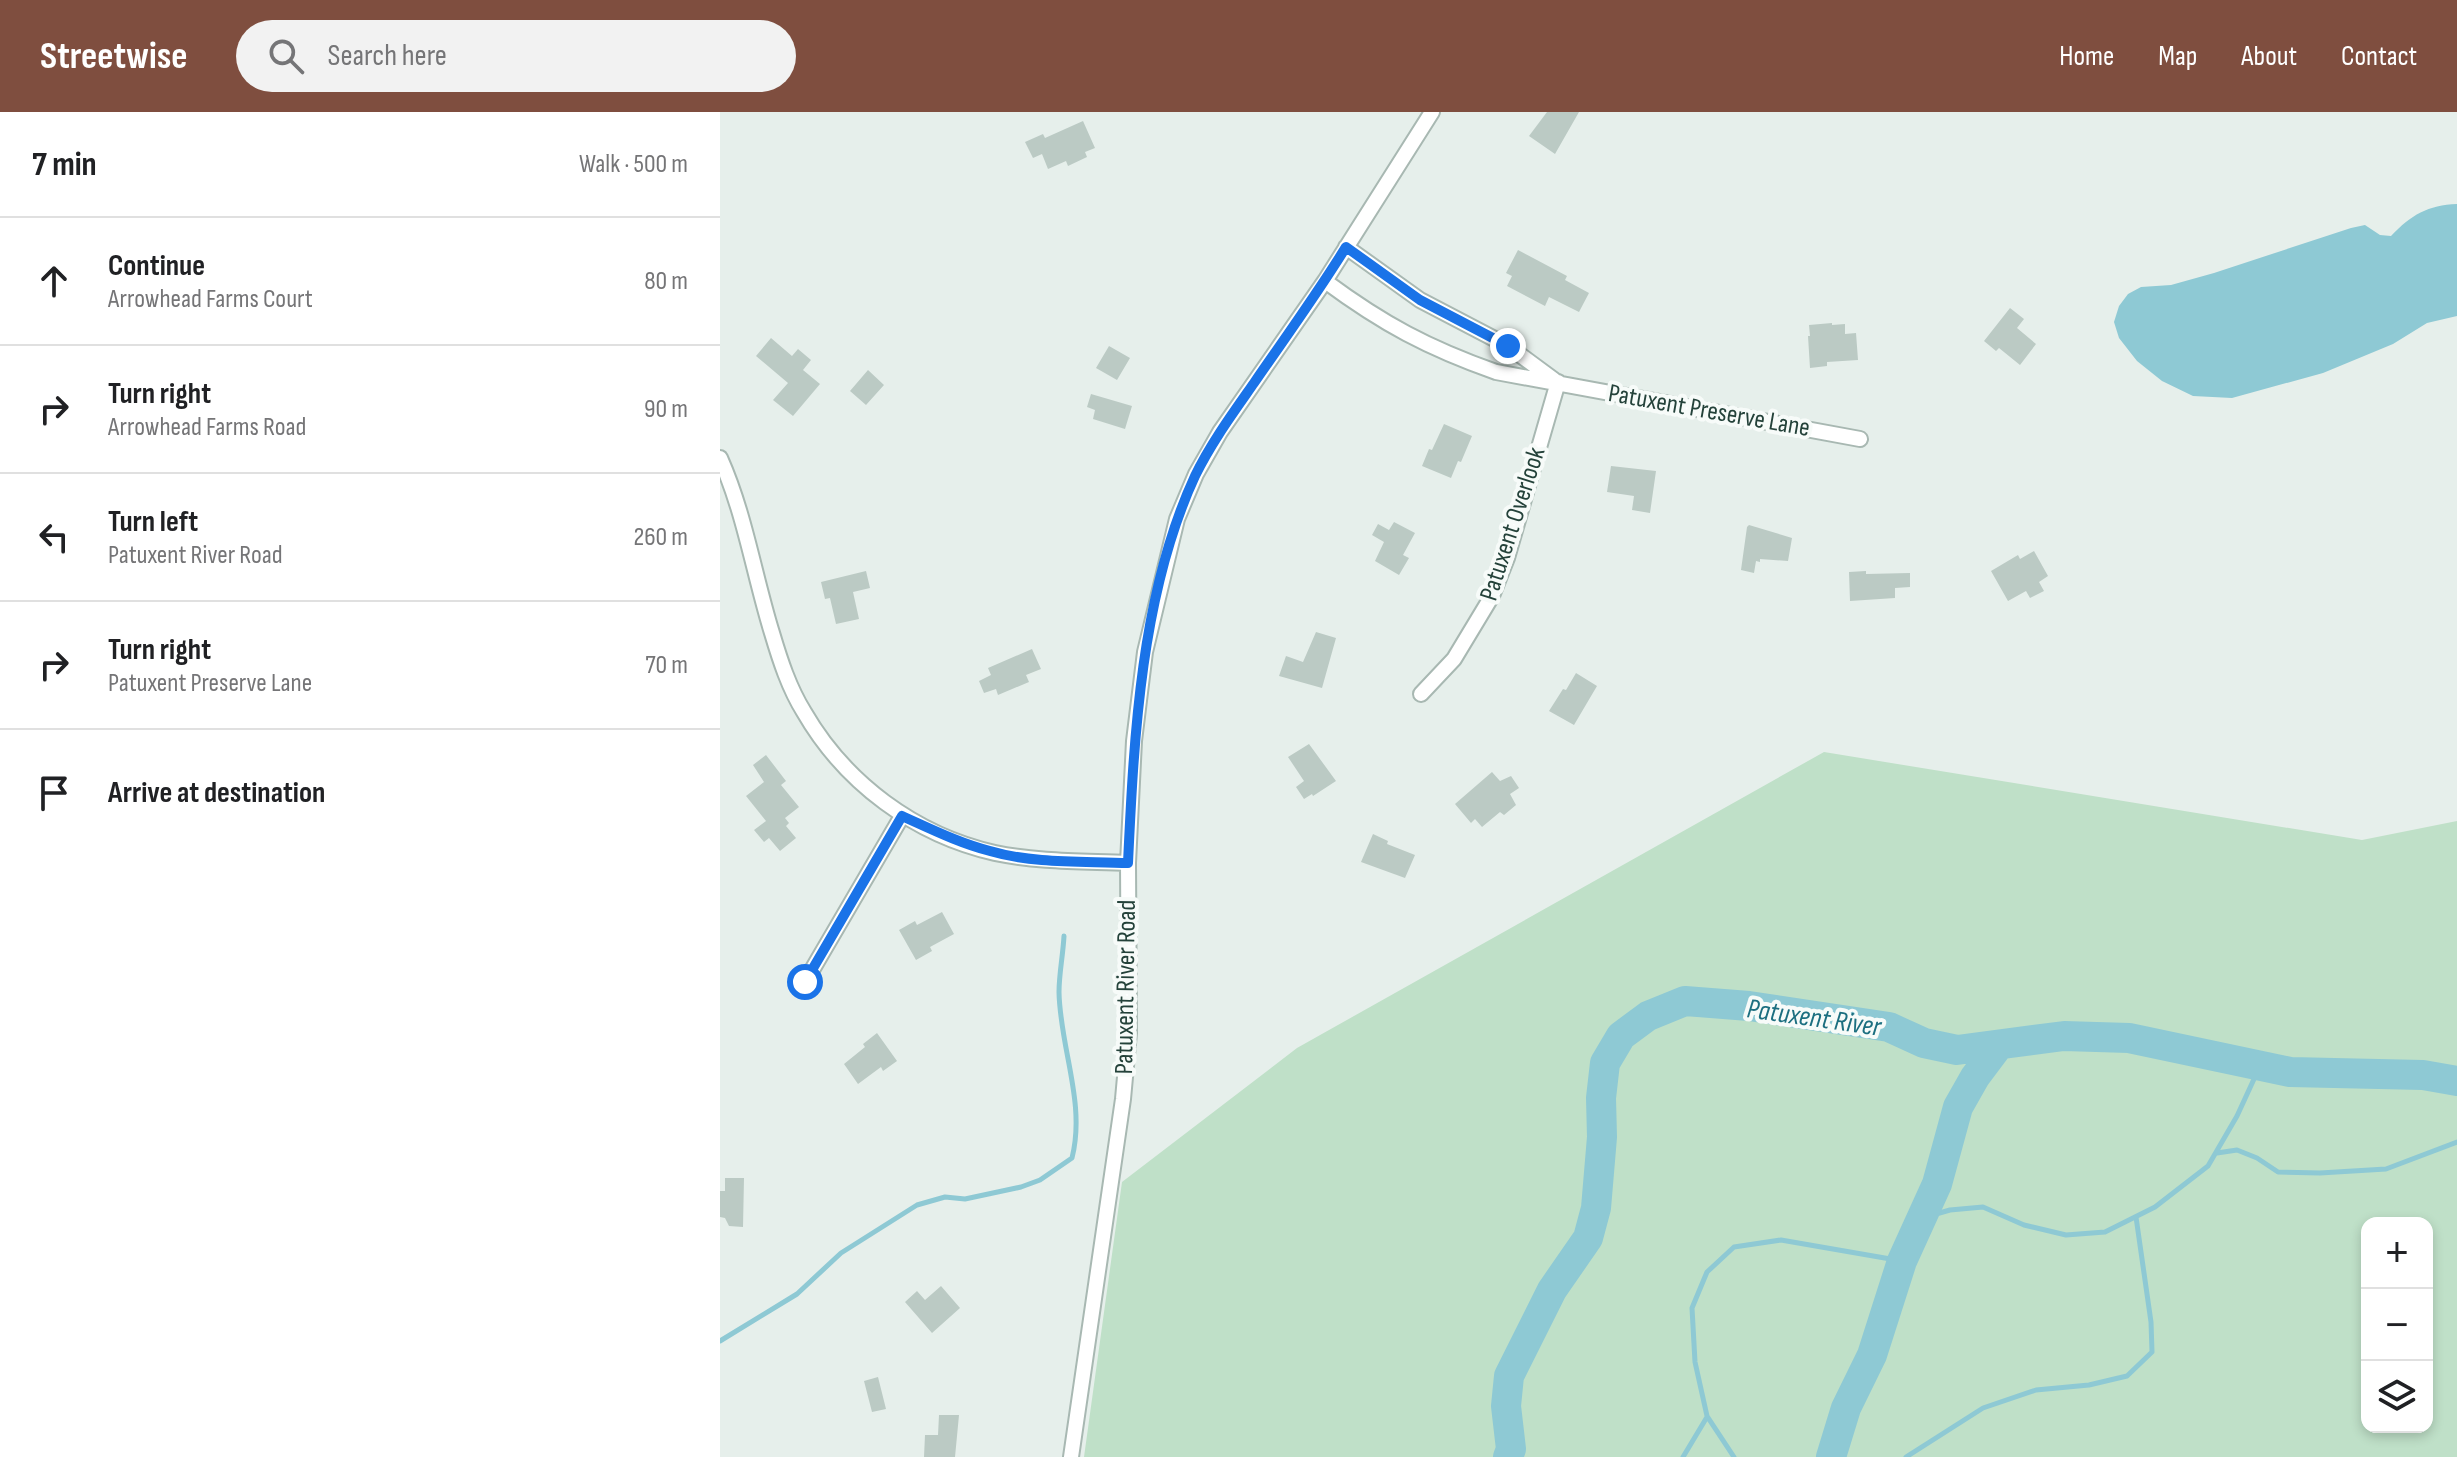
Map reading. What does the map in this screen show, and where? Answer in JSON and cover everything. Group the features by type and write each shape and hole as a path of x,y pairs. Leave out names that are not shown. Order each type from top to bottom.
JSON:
{"street":[{"name":"Patuxent River Road","path":"1071,1457 1123,1099 1129,1033 1128,863 1134,741 1145,652 1177,519 1196,474 1220,432 1325,281 1432,112"},
{"name":"Patuxent Preserve Lane","path":"1346,247 1420,300 1508,346 1558,382"},
{"name":"Patuxent Preserve Lane","path":"1325,281 1408,336 1449,356 1496,372 1860,439"},
{"name":"Patuxent Overlook","path":"1421,694 1454,659 1492,596 1507,558 1558,382"},
{"path":"720,458 734,490 771,632 787,678 803,711 847,770 902,816 951,838 993,852 1036,859 1128,863"},
{"path":"805,982 902,816"}],"green space":[{"path":"1824,752 2362,840 2457,821 2457,1457 1084,1457 1122,1182 1297,1048"}],"water":[{"path":"2457,204 2457,316 2427,323 2393,344 2323,373 2232,398 2193,396 2162,381 2137,361 2119,338 2114,322 2119,306 2128,294 2141,287 2171,285 2365,225 2380,235 2391,236 2421,212"}],"building":[{"path":"1547,112 1579,112 1555,154 1529,136"},
{"path":"1083,121 1095,148 1085,152 1087,157 1068,166 1066,161 1048,169 1042,154 1033,158 1025,142 1043,134 1045,138"},
{"path":"1518,250 1567,276 1565,280 1589,293 1579,312 1549,297 1545,306 1507,286 1512,276 1506,273"},
{"path":"2010,308 2024,319 2017,328 2036,344 2020,365 1999,348 1996,351 1984,341"},
{"path":"1845,324 1845,334 1856,333 1858,360 1827,362 1827,366 1810,368 1809,325"},
{"path":"771,338 792,356 798,349 811,360 803,370 820,384 793,416 773,400 788,383 756,356"},
{"path":"1109,346 1130,358 1117,380 1096,368"},
{"path":"868,370 884,385 866,405 850,391"},
{"path":"1091,394 1132,406 1125,429 1093,419 1095,410 1087,407"},
{"path":"1444,424 1472,436 1451,478 1422,466"},
{"path":"1611,466 1656,471 1650,513 1632,510 1634,496 1607,492"},
{"path":"1394,522 1415,533 1403,555 1409,558 1399,575 1375,561 1384,542 1372,535 1378,524 1389,530"},
{"path":"1749,525 1792,538 1788,561 1760,559 1760,562 1756,561 1754,573 1741,570"},
{"path":"2034,551 2048,576 2039,582 2044,591 2030,598 2026,591 2008,601 1991,571 2018,555 2020,559"},
{"path":"866,571 870,588 853,592 859,619 836,624 830,598 825,599 821,582"},
{"path":"1866,571 1866,574 1910,573 1910,587 1895,588 1895,598 1850,601 1849,572"},
{"path":"1316,632 1336,638 1322,688 1279,676 1286,656 1303,662"},
{"path":"1032,649 1041,669 1026,675 1029,682 998,695 996,689 984,693 979,681 991,675 988,668"},
{"path":"1576,673 1597,686 1574,725 1549,711"},
{"path":"1309,744 1336,781 1304,799 1296,787 1304,781 1288,757"},
{"path":"766,755 786,781 781,785 799,807 785,818 789,823 786,826 796,838 780,851 769,838 764,842 754,830 766,821 746,796 764,782 753,765"},
{"path":"1492,772 1500,781 1511,776 1519,788 1510,794 1516,805 1504,815 1500,812 1482,827 1475,819 1471,823 1455,804"},
{"path":"1373,834 1388,841 1387,844 1415,855 1405,878 1361,862"},
{"path":"942,912 954,934 930,947 932,951 916,960 899,930"},
{"path":"877,1033 897,1061 883,1071 881,1067 858,1084 844,1064"},
{"path":"725,1178 744,1178 743,1227 729,1226 725,1218 720,1217 720,1191 725,1191"},
{"path":"941,1286 960,1308 932,1333 905,1302 917,1291 925,1300"},
{"path":"878,1377 886,1409 872,1412 864,1381"},
{"path":"939,1415 959,1415 955,1457 924,1457 925,1435 938,1435"}],"waterway":[{"path":"720,1341 797,1294 841,1253 917,1205 945,1197 965,1199 1021,1187 1040,1180 1072,1158 1076,1117 1059,992 1064,936"},
{"name":"Patuxent River","path":"1508,1457 1511,1449 1506,1406 1509,1376 1552,1290 1588,1238 1596,1208 1605,1063 1621,1036 1648,1016 1685,1001 1749,1006 1889,1027 1924,1043 1957,1050 2064,1036 2129,1038 2290,1072 2423,1075 2457,1081"},
{"path":"1831,1457 1846,1408 1872,1355 1902,1261 1937,1184 1958,1107 1999,1045"},
{"path":"1922,1218 1950,1210 1983,1207 2024,1225 2066,1235 2105,1232 2155,1207 2208,1166 2237,1116 2260,1066"},
{"path":"2217,1153 2237,1150 2257,1158 2278,1172 2320,1173 2386,1169 2457,1142"},
{"path":"1906,1457 1983,1408 2036,1390 2089,1385 2127,1376 2152,1352 2151,1322 2136,1217"},
{"path":"1734,1457 1707,1416 1695,1362 1692,1308 1707,1272 1734,1247 1781,1240 1902,1261"},
{"path":"1683,1457 1707,1417"}],"route":[{"path":"805,982 902,816 951,838 993,852 1036,859 1128,863 1134,741 1145,652 1177,519 1196,474 1220,432 1346,247 1420,300 1508,346"}]}
